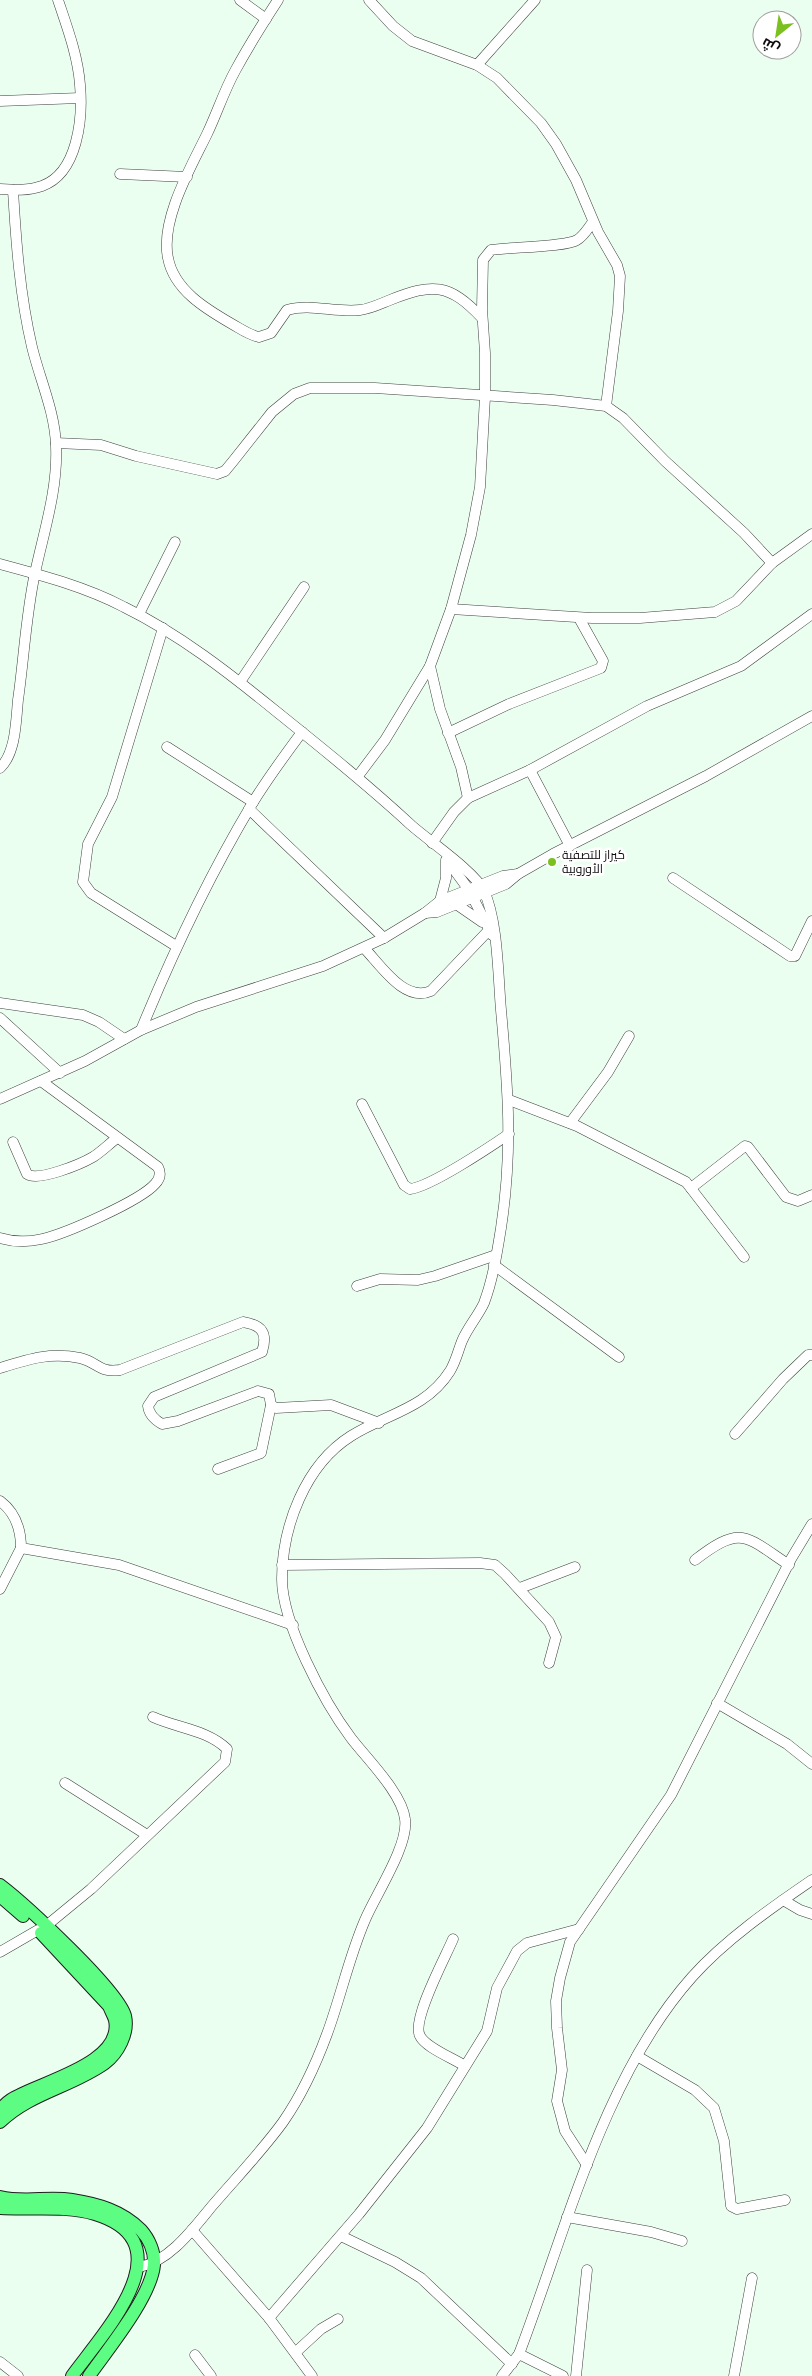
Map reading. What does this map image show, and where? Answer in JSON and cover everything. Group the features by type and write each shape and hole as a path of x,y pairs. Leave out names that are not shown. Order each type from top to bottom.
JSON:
{"main road":[{"path":"0,1885 119,2003 125,2015 125,2029 120,2046 107,2062 71,2082 29,2099 0,2122"},
{"path":"0,1896 42,1928 109,2006 115,2020 114,2032 104,2052 89,2064 17,2096 0,2110"},
{"path":"0,2197 22,2200 69,2199 105,2207 120,2214 144,2234 152,2249 154,2264 151,2279 142,2298 89,2376"},
{"path":"0,2208 77,2210 106,2218 128,2234 138,2254 138,2267 130,2294 72,2376"}],"street":[{"path":"0,189 13,190 44,186 54,180 62,171 74,149 80,98 77,68 68,29 58,0"},
{"path":"240,0 266,19"},
{"path":"278,0 235,71 187,177 169,225 167,240 168,257 172,270 183,287 195,299 253,336 262,337 271,333 287,310 310,308 335,311 363,310 426,288 457,294 482,318"},
{"path":"369,0 393,26 412,41 477,65 497,78 541,123 556,144 576,180 593,222 617,265 620,276 617,320 606,406"},
{"path":"477,65 535,0"},
{"path":"0,101 80,98"},
{"path":"120,174 187,177"},
{"path":"0,768 8,758 16,722 35,573 54,481 56,443 50,409 32,347 17,250 13,190"},
{"path":"358,776 385,740 430,666 451,610 472,535 480,487 484,397 483,260 491,250 513,246 570,243 581,237 593,222"},
{"path":"56,443 101,445 136,456 217,474 225,471 272,412 294,394 310,388 375,388 484,397 553,400 606,406 624,418 665,461 744,533 772,563"},
{"path":"451,610 579,618 640,618 715,612 736,600 772,563 812,534"},
{"path":"139,614 175,542"},
{"path":"0,564 35,573 118,604 163,628 240,682 358,776 483,889 509,1100 508,1166 495,1260 482,1308 462,1340 448,1374 423,1401 347,1438 312,1476 289,1526 282,1565 282,1589 293,1625 330,1707 378,1772 402,1809 405,1816 405,1834 358,1938 327,2035 294,2105 265,2145 192,2230 154,2264 138,2267"},
{"path":"240,682 304,587"},
{"path":"432,843 454,812 468,798 530,770 647,706 741,666 812,614"},
{"path":"448,734 509,704 601,668 603,661 579,618"},
{"path":"163,628 112,797 88,844 83,882 91,893 176,946"},
{"path":"430,666 448,734 461,767 468,798"},
{"path":"0,1099 85,1062 141,1030 196,1007 323,966 364,948 425,913 440,901 483,889 508,874 518,874 706,776 812,716"},
{"path":"141,1030 176,946 251,806 302,732"},
{"path":"166,747 251,806 384,938"},
{"path":"530,770 570,846"},
{"path":"445,856 470,894 489,931"},
{"path":"440,901 446,878 445,856"},
{"path":"673,878 790,956 795,956 812,921"},
{"path":"425,913 437,912 456,904 470,894"},
{"path":"456,904 489,931"},
{"path":"364,948 402,988 425,993 430,991 489,931"},
{"path":"0,1002 83,1016 99,1022 124,1039"},
{"path":"0,1018 60,1073"},
{"path":"570,1123 608,1072 629,1036"},
{"path":"0,1238 28,1242 68,1231 142,1194 155,1185 161,1172 158,1167 41,1081"},
{"path":"509,1100 570,1123 681,1180 690,1188 744,1256"},
{"path":"362,1104 404,1185 410,1189 423,1185 482,1152 509,1134"},
{"path":"13,1142 27,1174 34,1177 79,1164 92,1158 117,1138"},
{"path":"690,1188 743,1147 748,1146 786,1197 798,1201 812,1195"},
{"path":"357,1286 380,1279 418,1280 495,1260"},
{"path":"495,1260 619,1357"},
{"path":"0,1368 38,1356 54,1356 84,1359 108,1372 120,1370 243,1322 255,1324 262,1329 265,1337 262,1352 150,1400 149,1412 156,1421 168,1424 258,1391 269,1394 271,1405 261,1453 218,1469"},
{"path":"735,1434 783,1379 808,1355 812,1355"},
{"path":"271,1405 282,1409 317,1404 331,1405 379,1423"},
{"path":"0,1501 11,1511 16,1520 20,1529 21,1548 0,1589"},
{"path":"587,2165 562,2124 557,2100 562,2070 556,2001 570,1942 671,1795 812,1524"},
{"path":"695,1560 718,1544 739,1536 748,1539 789,1565"},
{"path":"21,1548 119,1565 293,1625"},
{"path":"282,1565 488,1563 496,1566 520,1588 549,1622 555,1633 550,1663"},
{"path":"520,1588 575,1566"},
{"path":"718,1703 808,1754 812,1764"},
{"path":"0,1952 42,1928 91,1890 225,1762 227,1749 207,1736 172,1726 153,1717"},
{"path":"65,1783 147,1836"},
{"path":"502,2376 519,2354 587,2165 618,2093 637,2056 673,2000 693,1976 730,1942 783,1900 812,1880"},
{"path":"783,1900 800,1910 812,1914"},
{"path":"269,2318 341,2236 415,2144 487,2031 497,1988 517,1951 527,1943 579,1929"},
{"path":"454,1939 425,2002 418,2030 419,2036 429,2045 465,2066"},
{"path":"637,2056 695,2090 714,2108 724,2141 731,2206 737,2209 785,2200"},
{"path":"567,2217 651,2232 682,2242"},
{"path":"192,2230 269,2318 312,2376"},
{"path":"341,2236 395,2262 421,2278 512,2364"},
{"path":"576,2376 587,2270"},
{"path":"734,2376 752,2278"},
{"path":"296,2352 321,2329 338,2319"},
{"path":"519,2354 563,2376"},
{"path":"195,2355 211,2376"},
{"path":"0,2362 18,2376"}],"place":[{"name":"كيراز للتصفية الأوروبية","path":"552,862"}]}
